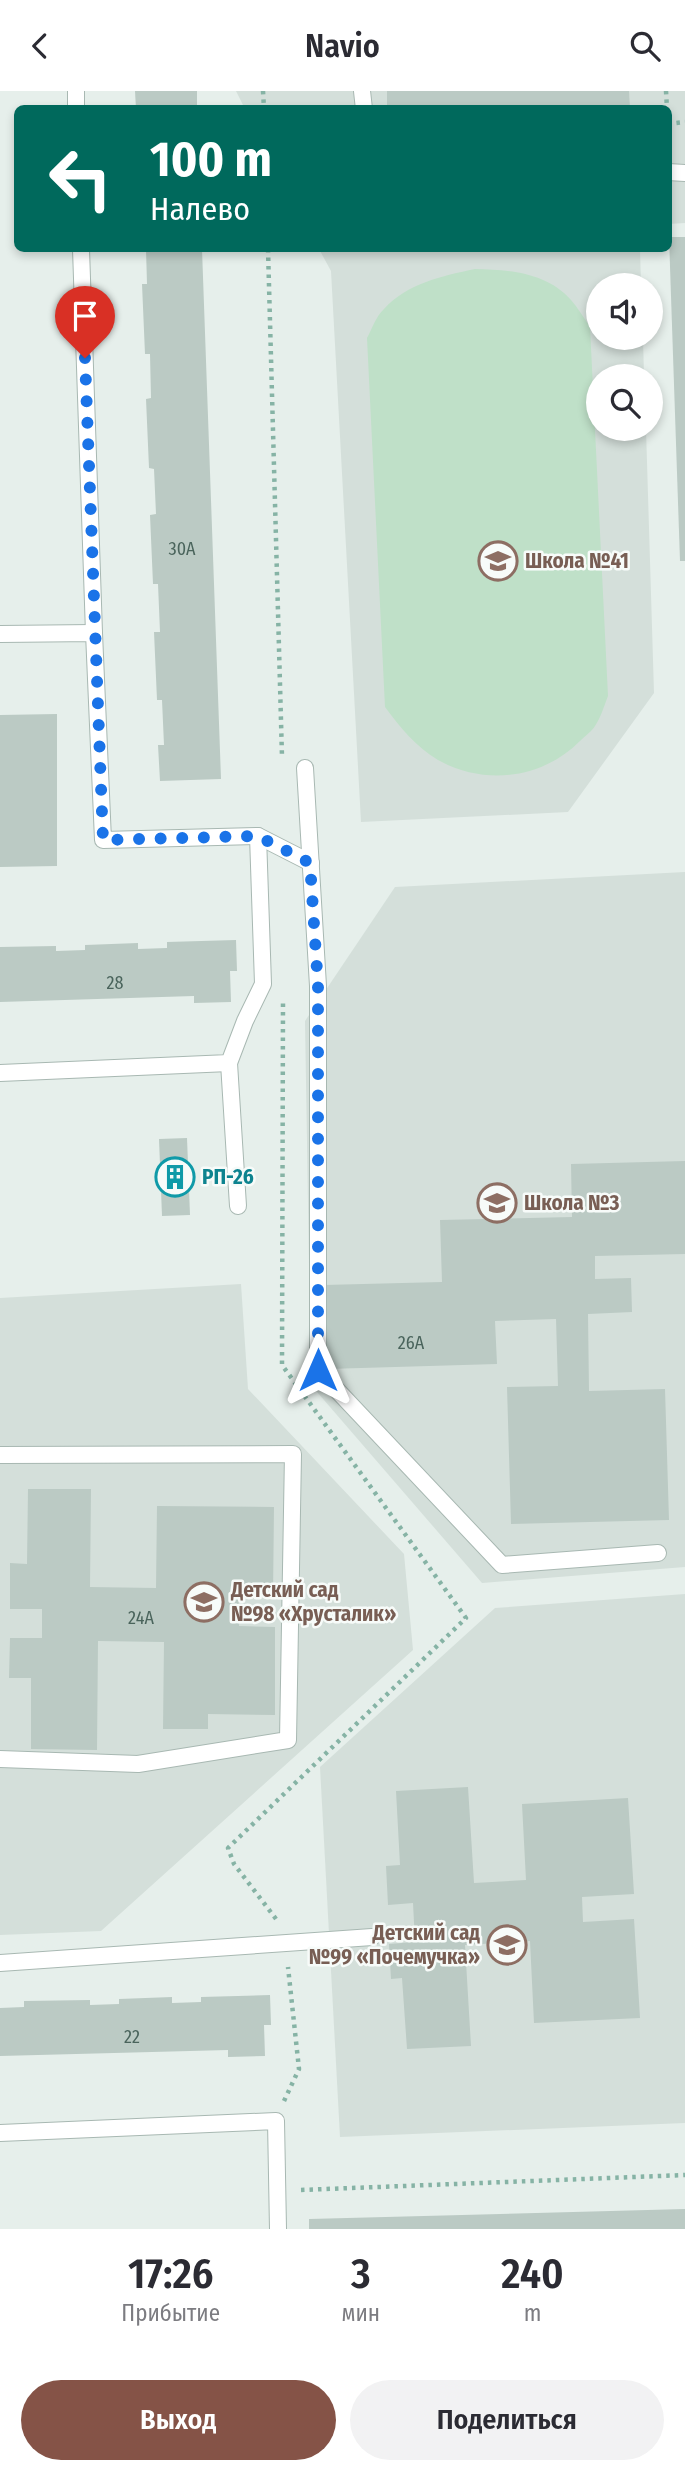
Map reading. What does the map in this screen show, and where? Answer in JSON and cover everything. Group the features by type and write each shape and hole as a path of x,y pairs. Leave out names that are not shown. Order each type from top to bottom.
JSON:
{"lane":[{"path":"81,252 103,840 258,836 310,863"},
{"path":"0,634 94,633"},
{"path":"305,768 318,986 318,1370 502,1565 658,1553"},
{"path":"238,1206 229,1063 263,984 258,836"},
{"path":"0,1073 229,1063"},
{"path":"0,1455 293,1454 288,1740 138,1764 0,1759"},
{"path":"0,1963 372,1937"},
{"path":"0,2133 275,2121 278,2229"}],"path":[{"path":"277,2190 685,2175"}],"shaded area":[{"path":"236,91 685,91 685,223 672,224 672,105 243,105"},
{"name":"Школа №41","path":"321,252 640,252 641,273 586,273 586,350 643,350 644,364 586,364 586,441 646,441 654,693 568,812 361,822 331,271"},
{"name":"Школа №3","path":"685,872 685,1567 482,1583 311,1385 305,1021 395,887"},
{"name":"Детский сад №98 «Хрусталик»","path":"241,1284 248,1389 404,1554 413,1650 101,1931 0,1935 0,1298"},
{"name":"Детский сад №99 «Почемучка»","path":"685,1594 685,2123 340,2137 320,1767 495,1608"}],"green space":[{"name":"Школа №41","path":"475,269 501,270 526,274 550,283 571,300 586,321 586,350 591,350 592,364 586,364 586,441 596,441 608,696 594,728 565,754 531,771 512,775 475,773 438,760 416,743 385,707 367,338 376,319 393,300 438,278"}],"building":[{"path":"135,91 197,91 197,105 136,105"},
{"path":"387,91 629,91 630,105 387,105"},
{"path":"672,237 685,237 685,561 680,561 670,252 672,252"},
{"path":"146,252 202,252 221,779 160,781 158,745 164,745 162,700 157,700 154,632 160,632 158,584 153,584 150,515 156,514 154,469 149,468 146,399 151,398 150,354 145,354 142,284 147,284"},
{"path":"57,714 57,866 0,867 0,715"},
{"path":"236,940 237,971 230,971 231,1002 194,1003 194,996 0,1002 0,947 56,946 56,951 85,950 85,945 138,943 138,949 167,948 167,942"},
{"name":"РП-26","path":"187,1138 190,1215 162,1216 159,1139"},
{"path":"685,1161 685,1254 595,1256 595,1279 631,1278 632,1312 588,1314 589,1391 665,1389 669,1520 511,1524 507,1387 558,1386 556,1319 495,1321 497,1364 327,1369 324,1285 442,1282 440,1220 572,1217 571,1164"},
{"path":"28,1489 91,1489 90,1587 156,1588 157,1506 274,1507 273,1596 240,1596 239,1626 275,1627 275,1715 208,1714 208,1729 163,1729 164,1642 98,1641 97,1750 31,1749 31,1678 9,1678 10,1638 42,1638 42,1609 10,1609 10,1563 27,1564"},
{"path":"468,1787 474,1883 526,1880 522,1804 628,1798 634,1894 582,1897 583,1922 634,1919 640,2018 534,2023 530,1941 465,1945 471,2046 407,2049 402,1978 391,1979 389,1944 415,1942 413,1903 388,1905 386,1866 400,1865 396,1791"},
{"path":"270,1995 271,2025 264,2025 265,2056 228,2057 228,2050 0,2056 0,2008 24,2007 24,2001 90,2000 90,2005 119,2004 119,1999 172,1997 172,2003 201,2002 201,1997"},
{"path":"685,2209 685,2229 309,2229 309,2219"}],"place":[{"name":"Школа №41","path":"498,561"},
{"name":"РП-26","path":"175,1177"},
{"name":"Школа №3","path":"497,1203"},
{"name":"Детский сад №98 «Хрусталик»","path":"204,1602"},
{"name":"Детский сад №99 «Почемучка»","path":"507,1945"}],"route":[{"path":"85,358 103,840 258,836 310,863 318,986 318,1370"}]}
